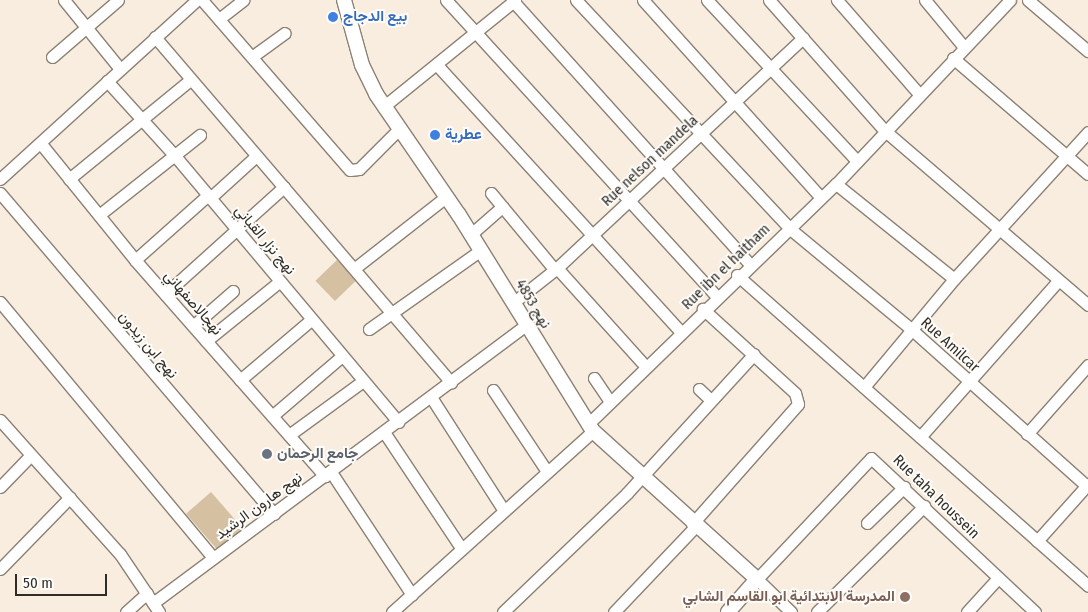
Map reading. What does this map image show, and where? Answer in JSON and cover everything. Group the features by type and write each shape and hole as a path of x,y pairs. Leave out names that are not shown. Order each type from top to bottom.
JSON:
{"street":[{"path":"64,0 120,69"},
{"path":"52,57 85,26 118,0"},
{"path":"0,179 42,145 154,37 197,0"},
{"path":"202,0 253,56 350,170 359,169 399,129"},
{"path":"219,19 243,0"},
{"name":"نهج 4853","path":"344,0 362,65 383,107 481,250 590,428 641,478 757,579"},
{"path":"446,0 474,35 716,296"},
{"name":"Rue Amilcar","path":"576,0 700,136 789,228 911,329 1026,434 1088,486"},
{"path":"643,0 821,198"},
{"path":"707,0 856,161"},
{"path":"769,0 884,130 1000,227 1057,282 1088,305"},
{"path":"837,0 919,94"},
{"path":"925,0 964,47"},
{"name":"Rue ibn el haitham","path":"392,612 590,428 610,402 737,275 836,184 884,130 1010,0"},
{"path":"1028,0 1088,51"},
{"path":"383,107 474,35 513,1 750,264"},
{"path":"253,56 285,33"},
{"path":"154,37 255,157 355,268 451,382"},
{"name":"Rue nelson mandela","path":"514,302 556,269 803,38"},
{"path":"953,58 1088,174"},
{"path":"437,65 681,332"},
{"path":"70,179 190,80"},
{"name":"نهج نزار القباني","path":"107,82 209,197 398,422"},
{"path":"864,387 954,279 1088,132"},
{"path":"99,215 172,154 200,135"},
{"name":"نهجالاصفهاني","path":"42,145 135,260 289,435 328,474 412,595"},
{"path":"135,260 255,157"},
{"path":"836,184 954,279"},
{"path":"165,294 284,187"},
{"name":"نهج ابن زيدون","path":"0,193 274,514"},
{"path":"492,193 502,208 646,367"},
{"path":"355,268 446,197"},
{"path":"470,235 502,208"},
{"path":"369,329 481,250"},
{"path":"737,275 1088,586"},
{"path":"206,341 280,281"},
{"path":"920,437 968,382 1018,332 1057,282"},
{"path":"193,326 233,291"},
{"path":"0,302 213,558"},
{"path":"614,612 694,525 798,404 795,393 703,309"},
{"path":"240,380 312,319"},
{"name":"نهج هارون الرشيد","path":"126,612 153,603 527,324"},
{"path":"503,612 641,478 754,354"},
{"path":"272,416 342,356"},
{"path":"1026,434 1088,365"},
{"path":"594,378 610,402"},
{"path":"289,435 363,381"},
{"path":"699,389 711,400"},
{"path":"493,390 546,470"},
{"path":"431,397 503,509"},
{"path":"0,420 30,456 120,554 153,603"},
{"path":"384,432 461,548"},
{"path":"0,487 30,456"},
{"name":"Rue taha houssein","path":"757,579 867,460 875,459 1035,612"},
{"path":"1037,541 1088,486"},
{"path":"867,523 904,487"},
{"path":"0,569 70,498"},
{"path":"817,612 924,506"},
{"path":"967,612 998,578"},
{"path":"728,612 757,579 791,612"}],"shaded area":[{"path":"337,260 356,280 335,301 315,281"},
{"path":"211,492 242,528 218,550 186,514"}],"place":[{"name":"بيع الدجاج","path":"333,17"},
{"name":"عطرية","path":"435,135"},
{"name":"جامع الرحمان","path":"267,454"},
{"name":"المدرسة الابتدائية ابو القاسم الشابي","path":"905,597"}]}
